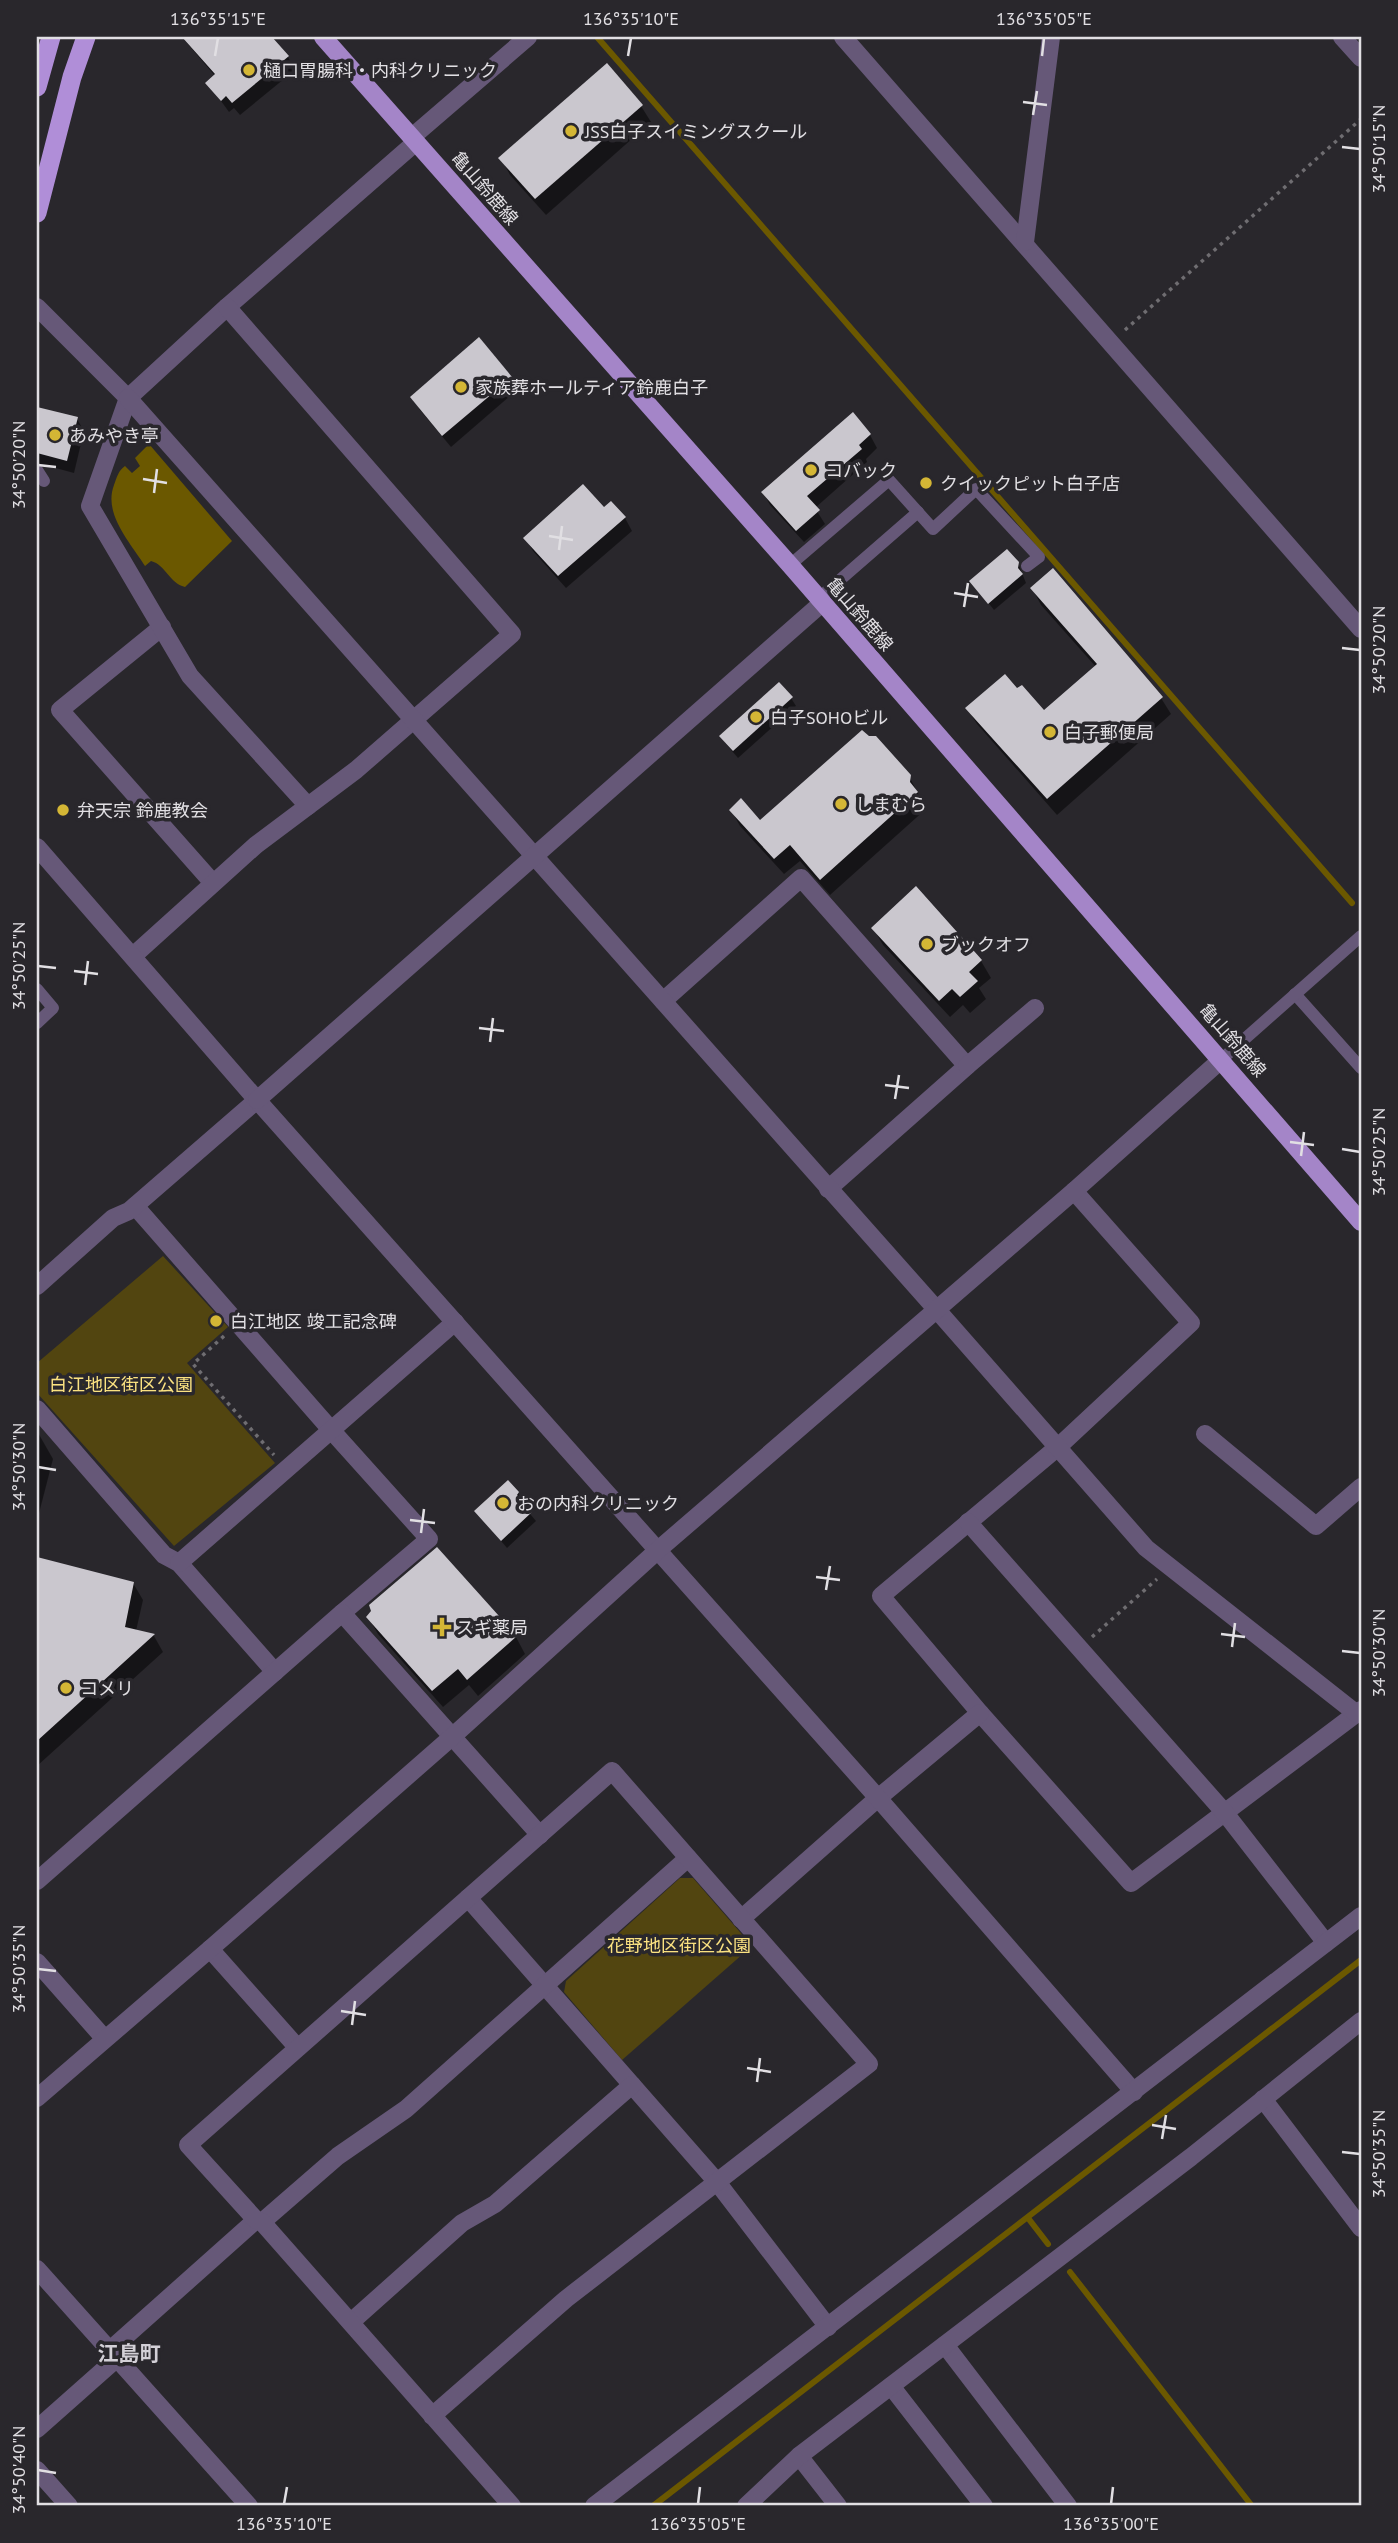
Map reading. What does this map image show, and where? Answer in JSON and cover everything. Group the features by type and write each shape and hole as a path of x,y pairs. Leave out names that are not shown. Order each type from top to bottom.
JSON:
{"highway":[{"path":"37,88 51,37"},
{"path":"37,213 72,78 86,37"}],"main road":[{"name":"亀山鈴鹿線","path":"323,37 790,565 1361,1222"}],"street":[{"path":"308,806 190,676 90,506 128,398 528,37"},
{"path":"843,37 1361,629"},
{"path":"1025,242 1051,37"},
{"path":"1342,37 1361,58"},
{"path":"37,307 128,398 535,854 828,1189 937,1310 1058,1447 1146,1548 1359,1712 1130,1883 881,1596 1058,1447 1191,1323 1074,1191"},
{"path":"133,956 256,845 356,769 512,634 227,307"},
{"path":"37,1286 113,1218 135,1206 257,1100 820,601"},
{"path":"162,627 60,710 214,883"},
{"path":"37,847 257,1100 878,1798 1134,2091"},
{"path":"663,1001 801,878 967,1066"},
{"path":"828,1189 1035,1008"},
{"path":"37,2098 453,1736 657,1550 1074,1191 1222,1059"},
{"path":"37,1881 429,1539 135,1206"},
{"path":"179,1563 455,1322"},
{"path":"37,1409 164,1555 179,1563 275,1672"},
{"path":"1205,1434 1317,1526 1361,1487"},
{"path":"968,1522 1225,1813 1326,1943"},
{"path":"342,1613 540,1835"},
{"path":"741,1919 878,1798 980,1713"},
{"path":"432,2416 566,2299 869,2064 612,1771 188,2145 351,2322 432,2416 512,2506"},
{"path":"37,2429 259,2221 338,2156 406,2109 688,1858"},
{"path":"468,1898 717,2182 828,2327"},
{"path":"594,2506 1361,1916"},
{"path":"210,1949 297,2048"},
{"path":"37,1962 104,2038"},
{"path":"746,2506 799,2456 1181,2165 1361,2021"},
{"path":"351,2322 462,2223 495,2204 632,2085"},
{"path":"1263,2099 1361,2228"},
{"path":"39,2274 249,2506"},
{"path":"945,2345 1068,2506"},
{"path":"891,2386 984,2506"},
{"path":"799,2456 838,2506"},
{"path":"37,2470 69,2506"}],"lane":[{"path":"37,470 44,481"},
{"path":"790,565 889,480 933,529 976,489 1039,556 1027,566"},
{"path":"972,491 1024,548 1018,552"},
{"path":"820,601 918,512"},
{"path":"1222,1059 1361,936"},
{"path":"37,989 53,1008 37,1023"},
{"path":"1295,994 1361,1068"}],"path":[{"path":"1111,342 1361,119"},
{"path":"238,1324 193,1364 287,1470"},
{"path":"1080,1648 1170,1568"}],"green space":[{"name":"白江地区街区公園","path":"163,1256 228,1327 187,1363 275,1463 174,1546 37,1393 37,1363"},
{"name":"花野地区街区公園","path":"680,1878 693,1878 752,1946 622,2060 564,1992 566,1981"}],"shaded area":[{"path":"149,444 232,541 185,587 175,582 156,563 151,561 145,566 120,527 112,507 114,485 119,472 125,466 132,473 140,466 135,458"}],"building":[{"name":"樋口胃腸科・内科クリニック","path":"182,37 272,37 289,56 232,103 226,96 221,101 205,83 215,74"},
{"name":"JSS白子スイミングスクール","path":"607,63 643,105 535,199 498,158"},
{"name":"家族葬ホールティア鈴鹿白子","path":"479,337 512,377 442,436 410,397"},
{"name":"あみやき亭","path":"37,407 78,417 67,461 37,453"},
{"name":"コバック","path":"853,412 871,434 859,445 862,449 807,496 820,510 796,531 761,492"},
{"path":"583,484 604,507 611,501 626,517 558,576 523,538"},
{"path":"1007,549 1019,562 1018,568 1023,574 988,604 969,581"},
{"name":"白子郵便局","path":"1053,568 1163,697 1047,799 965,708 1005,674 1017,688 1022,685 1044,710 1097,664 1030,588"},
{"name":"白子SOHOビル","path":"779,682 793,697 733,751 719,736"},
{"name":"しまむら","path":"862,730 869,736 876,736 911,775 910,782 918,792 820,880 790,845 774,859 729,810 741,798 760,820"},
{"name":"ブックオフ","path":"916,886 982,960 969,972 978,981 960,997 952,989 939,1001 871,928"},
{"name":"おの内科クリニック","path":"508,1480 532,1512 501,1541 474,1511"},
{"name":"スギ薬局","path":"437,1547 517,1636 467,1680 458,1669 432,1691 366,1617 371,1611 369,1605"},
{"name":"コメリ","path":"37,1557 134,1582 125,1627 155,1634 37,1741"}],"waterway":[{"path":"597,37 1352,903"},
{"path":"653,2506 1361,1960"},
{"path":"1028,2218 1048,2244"},
{"path":"1070,2272 1252,2506"}],"place":[{"name":"樋口胃腸科・内科クリニック","path":"249,70"},
{"name":"JSS白子スイミングスクール","path":"571,131"},
{"name":"家族葬ホールティア鈴鹿白子","path":"461,387"},
{"name":"あみやき亭","path":"55,435"},
{"name":"コバック","path":"811,470"},
{"name":"クイックピット白子店","path":"926,483"},
{"name":"白子SOHOビル","path":"756,717"},
{"name":"白子郵便局","path":"1050,732"},
{"name":"しまむら","path":"841,804"},
{"name":"弁天宗 鈴鹿教会","path":"63,810"},
{"name":"ブックオフ","path":"927,944"},
{"name":"白江地区 竣工記念碑","path":"216,1321"},
{"name":"おの内科クリニック","path":"503,1503"},
{"name":"スギ薬局","path":"442,1627"},
{"name":"コメリ","path":"66,1688"}],"district":[{"name":"江島町","path":"129,2353"}]}
